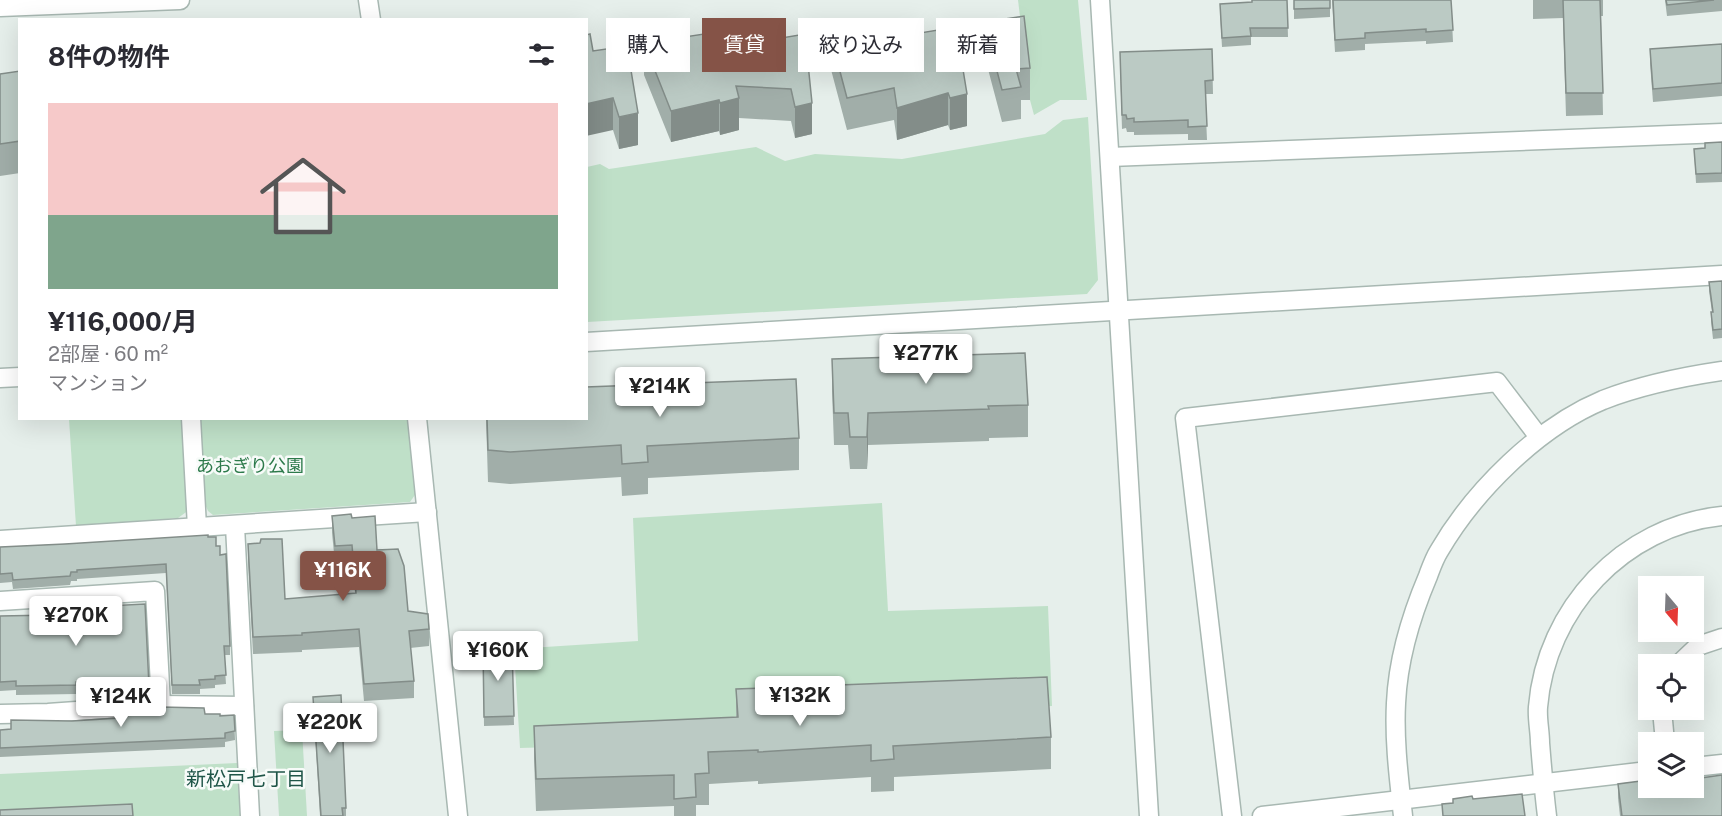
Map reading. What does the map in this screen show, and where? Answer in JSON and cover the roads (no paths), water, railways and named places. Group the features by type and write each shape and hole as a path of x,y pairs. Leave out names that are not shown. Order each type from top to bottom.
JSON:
{"street":[{"path":"0,7 180,0"},
{"path":"368,0 370,18"},
{"path":"1100,0 1149,816"},
{"path":"1110,157 1722,133"},
{"path":"588,342 1722,274"},
{"path":"1403,808 1396,743 1396,703 1401,662 1414,608 1438,552 1478,497 1507,465 1539,437 1567,418 1602,401 1670,379 1722,371"},
{"path":"0,378 18,377"},
{"path":"1232,816 1185,418 1497,382 1539,437"},
{"path":"191,420 197,527"},
{"path":"417,420 458,816"},
{"path":"0,540 427,512"},
{"path":"1547,816 1538,709 1543,673 1550,648 1566,617 1586,588 1626,551 1658,534 1684,524 1722,516"},
{"path":"235,526 250,816"},
{"path":"0,601 155,591 161,705"},
{"path":"1690,654 1698,646 1722,638"},
{"path":"0,714 161,705 244,706"},
{"path":"1704,765 1722,764"},
{"path":"1262,816 1403,808 1543,784 1638,772"}],"district":[{"name":"新松戸七丁目","path":"246,779"}],"park label":[{"name":"あおぎり公園","path":"250,466"}]}
